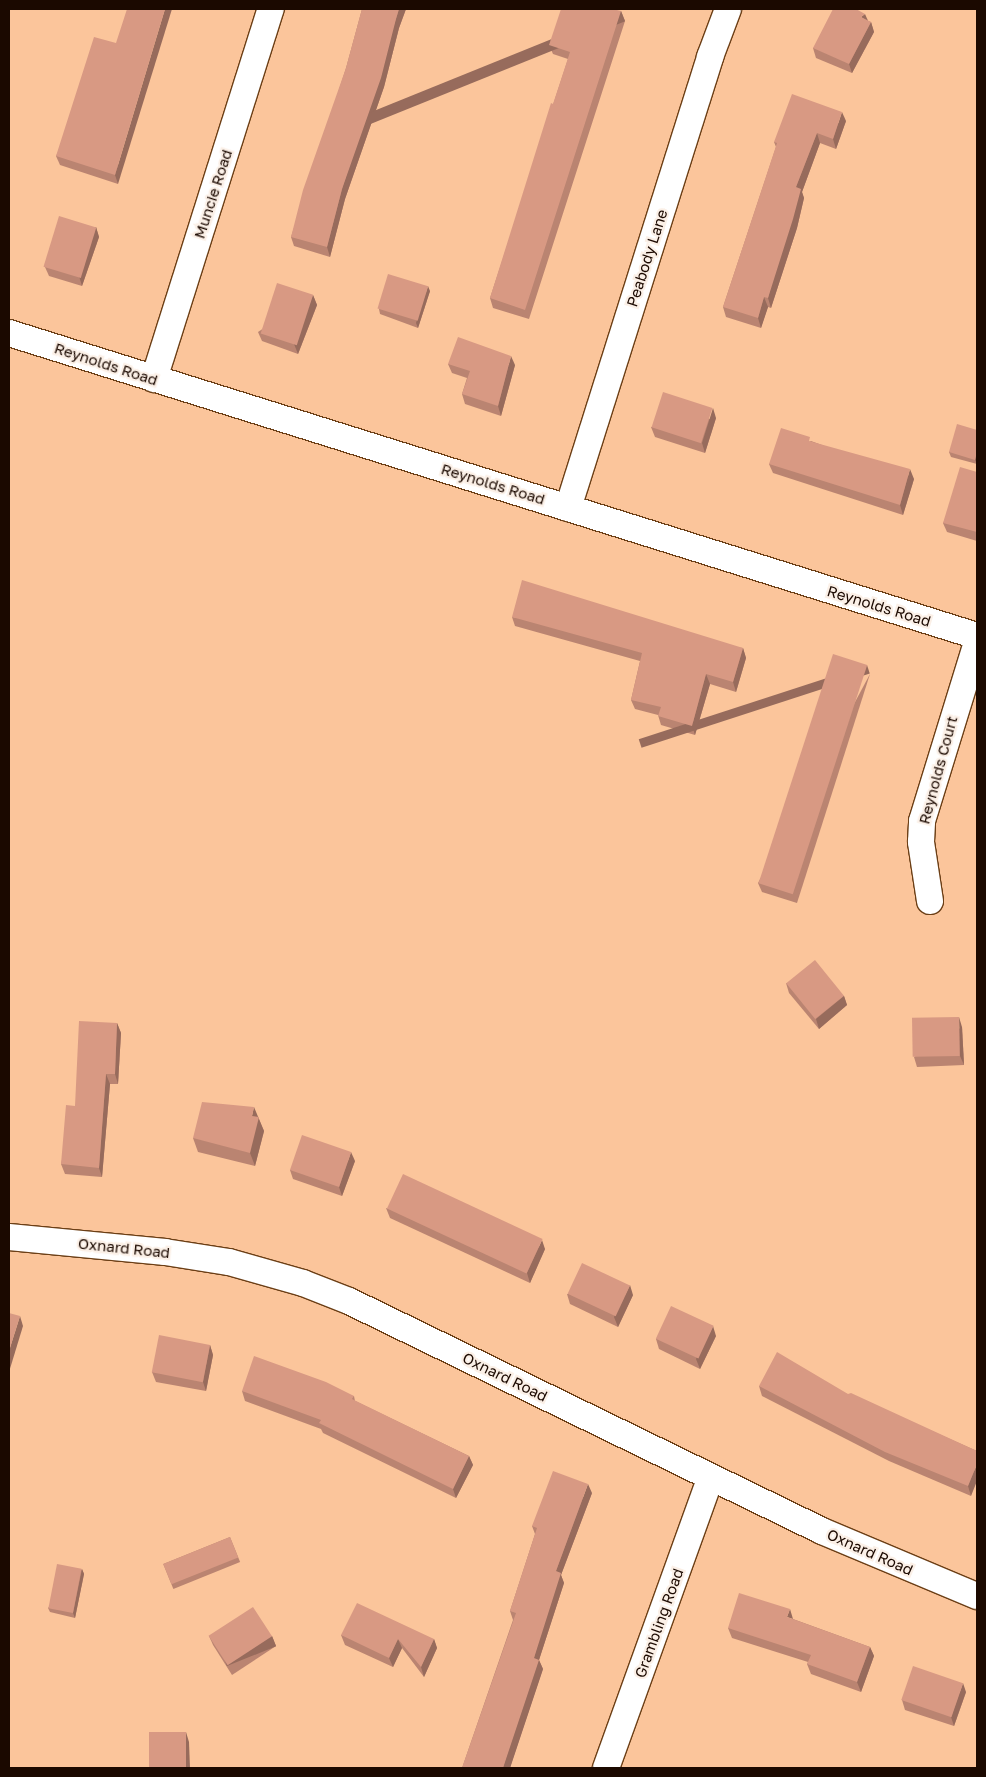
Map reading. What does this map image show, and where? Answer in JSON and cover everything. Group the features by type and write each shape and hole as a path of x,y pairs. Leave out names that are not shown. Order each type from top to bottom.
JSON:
{"street":[{"name":"Muncie Road","path":"154,379 271,9"},
{"name":"Peabody Lane","path":"568,508 728,9"},
{"name":"Reynolds Road","path":"9,333 977,636"},
{"name":"Reynolds Court","path":"930,901 922,842 922,821 977,642"},
{"name":"Oxnard Road","path":"9,1237 174,1253 229,1262 303,1283 349,1301 822,1531 977,1596"},
{"name":"Grambling Road","path":"606,1768 711,1477"}],"building":[{"path":"127,9 165,9 115,175 56,156 94,37 116,43"},
{"path":"362,9 399,9 381,78 342,189 327,247 291,237 303,190 346,68"},
{"path":"561,9 613,9 621,11 525,310 490,298 551,103 553,104 570,52 549,45"},
{"path":"833,9 856,9 865,14 861,17 871,22 849,64 813,48"},
{"path":"792,94 842,112 833,139 817,133 796,187 801,189 793,219 768,298 764,297 758,318 723,307 777,143 774,142"},
{"path":"59,216 96,227 81,278 44,267"},
{"path":"388,274 428,286 418,321 377,308"},
{"path":"277,283 313,295 297,345 261,333"},
{"path":"458,337 511,356 498,406 462,394 470,371 448,364"},
{"path":"663,392 712,408 701,443 652,427"},
{"path":"957,424 977,430 975,460 949,452"},
{"path":"781,428 810,437 809,441 910,469 900,505 769,464"},
{"path":"960,467 977,472 977,532 943,523"},
{"path":"522,580 743,648 733,682 706,674 692,726 658,716 661,707 631,700 642,653 512,617"},
{"path":"833,654 867,665 793,894 759,883"},
{"path":"815,960 844,996 815,1019 786,983"},
{"path":"959,1017 960,1056 913,1057 912,1018"},
{"path":"79,1021 117,1023 115,1074 106,1074 99,1168 61,1164 66,1105 75,1106"},
{"path":"202,1102 254,1107 252,1116 259,1117 250,1153 193,1138"},
{"path":"302,1135 351,1152 339,1187 290,1170"},
{"path":"403,1174 543,1239 527,1274 387,1208"},
{"path":"582,1263 630,1285 616,1316 568,1294"},
{"path":"671,1306 714,1326 698,1358 656,1339"},
{"path":"9,1313 20,1316 9,1351"},
{"path":"159,1335 210,1345 203,1382 152,1372"},
{"path":"777,1352 848,1394 851,1393 977,1451 977,1464 968,1486 885,1452 759,1386"},
{"path":"254,1356 326,1382 354,1396 352,1399 469,1456 453,1489 319,1423 321,1420 242,1391"},
{"path":"553,1471 588,1484 556,1571 561,1573 534,1658 539,1660 503,1768 462,1768 516,1613 510,1611 537,1528 532,1526"},
{"path":"230,1537 238,1557 171,1584 163,1564"},
{"path":"57,1564 82,1569 73,1613 48,1608"},
{"path":"739,1593 790,1609 787,1617 870,1647 857,1682 807,1664 811,1655 728,1628"},
{"path":"357,1603 434,1639 421,1667 398,1639 389,1658 341,1635"},
{"path":"253,1607 272,1636 228,1665 209,1636"},
{"path":"913,1666 963,1683 951,1717 901,1700"},
{"path":"149,1732 186,1732 186,1768 149,1768"}]}
